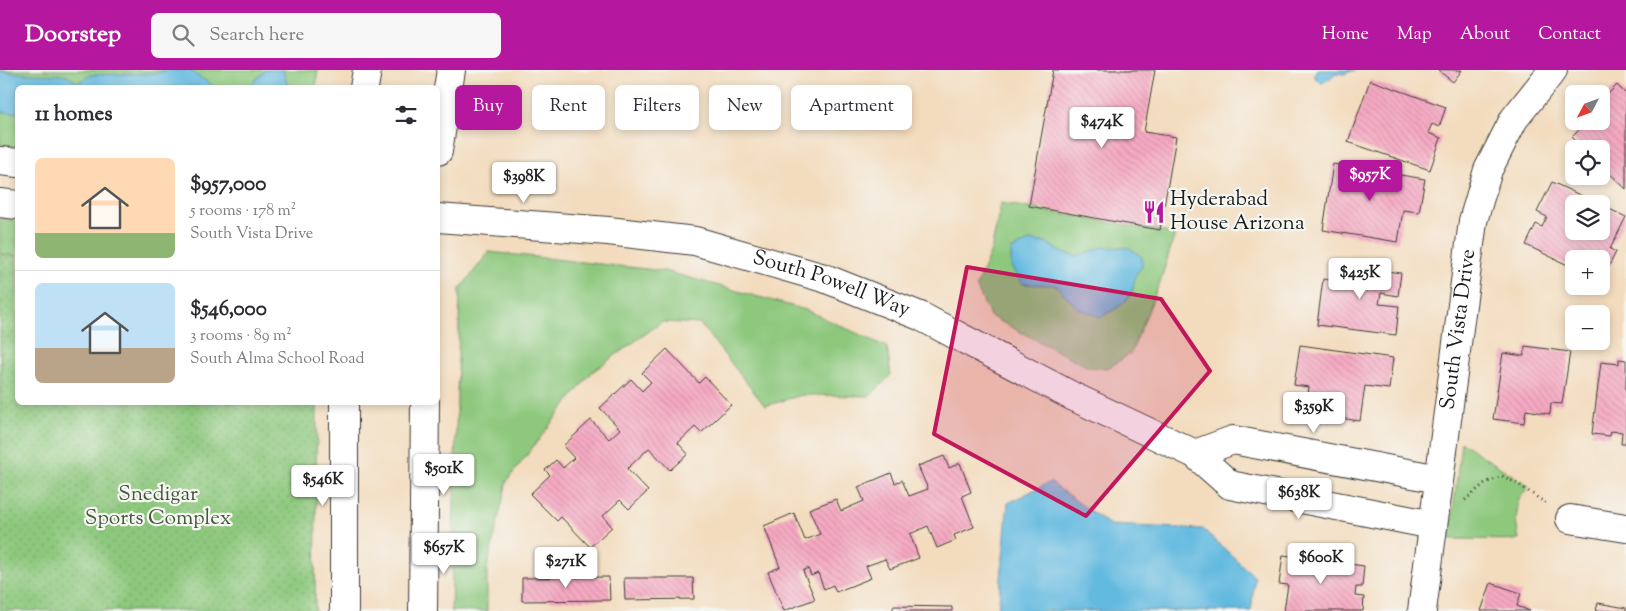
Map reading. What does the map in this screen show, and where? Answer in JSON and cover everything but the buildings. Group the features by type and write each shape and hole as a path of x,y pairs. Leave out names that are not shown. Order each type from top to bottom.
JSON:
{"street":[{"path":"364,85 367,70"},
{"path":"440,138 451,70"},
{"name":"South Vista Drive","path":"1422,611 1473,221 1488,170 1514,119 1553,70"},
{"path":"0,161 15,162"},
{"path":"0,203 15,205"},
{"name":"South Powell Way","path":"440,218 608,231 695,241 824,278 920,316 1072,396 1195,454 1230,485 1434,519"},
{"path":"344,405 344,611"},
{"path":"423,611 424,405"},
{"path":"1195,454 1233,440 1439,479"},
{"path":"1570,519 1626,528"}],"path":[{"path":"1434,519 1468,498 1485,484 1502,476 1518,484 1570,519"}],"highlighted area":[{"path":"967,267 1161,299 1210,371 1086,516 934,434"}],"green space":[{"path":"0,70 318,70 316,85 15,85 15,147 0,145"},
{"path":"1001,203 1175,234 1160,282 1131,353 1108,368 1088,367 990,316 976,286 991,251"},
{"path":"0,218 15,220 15,256 0,254"},
{"path":"489,252 665,271 806,310 887,347 891,375 870,396 802,395 765,406 700,324 662,322 592,372 507,481 487,569 487,611 451,611 460,289"},
{"name":"Snedigar Sports Complex","path":"0,254 15,256 15,405 317,405 315,611 0,611"},
{"path":"1461,442 1529,486 1519,499 1516,520 1519,540 1450,539"}],"water":[{"path":"166,70 189,70 212,85 15,85 15,113 0,112 0,71 66,75 78,83 89,75 158,73"},
{"path":"265,70 283,70 287,85 251,85"},
{"path":"1317,70 1355,70 1344,74 1335,73 1331,78 1322,83 1316,79 1314,74"},
{"path":"1029,241 1046,242 1061,252 1076,256 1103,247 1130,248 1142,257 1142,267 1134,279 1133,288 1128,298 1120,306 1100,317 1077,308 1056,285 1023,284 1011,267 1011,250"},
{"path":"1050,482 1110,525 1203,529 1255,577 1251,611 998,611 1008,503"}],"place":[{"name":"Hyderabad House Arizona","path":"1154,212"}]}
